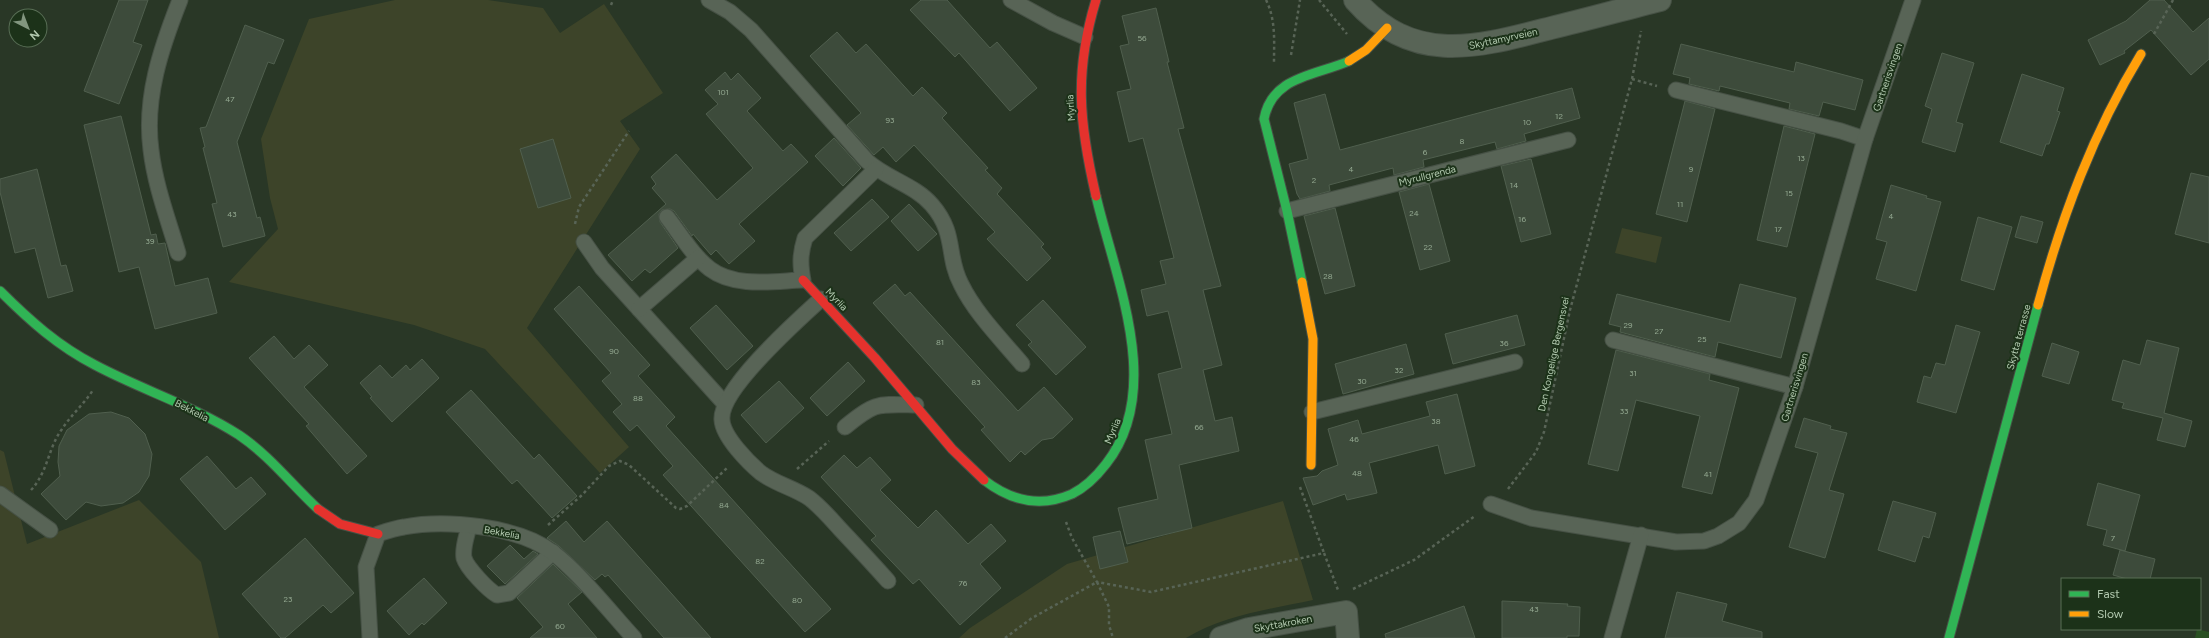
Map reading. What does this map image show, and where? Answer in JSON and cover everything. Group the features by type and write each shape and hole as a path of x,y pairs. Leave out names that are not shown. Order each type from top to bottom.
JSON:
{"street":[{"name":"Myrlia","path":"803,280 821,298 973,471 995,489 1020,501 1045,502 1058,499 1082,489 1094,480 1111,459 1127,428 1132,410 1133,391 1131,343 1124,307 1084,143 1079,85 1085,37 1096,0"},
{"name":"Skyttamyrveien","path":"1355,0 1375,20 1387,28 1421,42 1452,47 1467,46 1506,39 1660,0"},
{"path":"1311,465 1313,339 1287,211 1264,119 1265,108 1273,93 1290,82 1339,66 1365,50 1387,28"},
{"name":"Skytta terrasse","path":"1949,638 2032,325 2064,217 2094,136 2123,81 2140,54"},
{"name":"Bekkelia","path":"0,291 54,340 103,368 226,427 261,452 330,518 351,528 378,534"},
{"path":"1343,603 1348,638"},
{"name":"Skyttakroken","path":"1221,638 1343,603"}],"lane":[{"path":"178,253 156,180 151,150 149,120 151,90 171,23 180,0"},
{"path":"709,0 730,12 751,30 876,169 909,186 932,204 940,215 950,236 960,283 975,306 1022,364"},
{"path":"1011,0 1053,23 1085,37"},
{"name":"Gartnerisvingen","path":"1491,504 1532,518 1676,542 1704,541 1718,536 1739,523 1756,500 1795,387 1865,139 1913,0"},
{"path":"1676,90 1841,131 1865,139"},
{"name":"Myrullgrenda","path":"1287,211 1568,140"},
{"path":"668,217 698,258 710,269 726,278 754,281 803,280 800,264 800,252 805,238 876,169"},
{"path":"584,242 602,268 724,404"},
{"path":"639,309 698,258"},
{"path":"821,298 774,344 741,381 724,404 722,422 726,433 742,454 762,473 782,485 809,498 888,581"},
{"path":"1613,340 1795,387"},
{"path":"1312,412 1515,362"},
{"path":"845,428 870,408 879,405 916,405"},
{"path":"0,494 50,530"},
{"name":"Bekkelia","path":"378,534 404,527 425,524 469,526 510,532 540,543 553,552 634,638"},
{"path":"469,526 464,547 464,558 471,570 497,595 509,593 553,552"},
{"path":"370,638 366,567 378,534"},
{"path":"1612,638 1641,536"}],"path":[{"path":"611,5 613,0"},
{"path":"1266,0 1272,13 1274,40 1273,93"},
{"path":"1290,82 1289,63 1300,0"},
{"path":"1319,0 1340,28 1365,50"},
{"path":"2140,54 2162,22 2173,0"},
{"name":"Den Kongelige Bergensvei","path":"1343,603 1414,560 1458,530 1515,483 1536,452 1544,432 1570,310 1632,79 1642,26"},
{"path":"584,242 576,227 576,213 629,131"},
{"path":"15,504 40,478 62,429 83,406 96,386 103,368"},
{"path":"782,485 796,469 845,428"},
{"path":"540,543 546,534 549,523 582,495 609,466 617,462 624,462 629,465 676,508 680,509 687,506 742,454"},
{"path":"1311,465 1295,474 1343,603"},
{"path":"1058,499 1072,538 1109,607 1109,626 1113,638"},
{"path":"1005,638 1032,618 1096,582 1151,592 1324,553"}],"shaded area":[{"path":"395,0 488,0 543,8 560,33 604,4 663,93 620,121 640,149 527,328 629,447 600,473 485,349 414,325 229,282 278,229 270,198 261,139 309,19"},
{"path":"1622,228 1662,237 1656,263 1615,253"},
{"path":"0,450 4,452 27,544 139,500 201,562 219,638 0,638"},
{"path":"1283,501 1313,600 1232,618 1201,630 1186,638 959,638 970,628 1067,564"},
{"path":"2197,630 2209,632 2209,638 2195,638"}],"building":[{"path":"119,0 148,0 133,42 142,45 119,104 84,91"},
{"path":"921,0 947,0 990,48 997,42 1037,88 1010,111 959,53 955,57 910,10"},
{"path":"2150,0 2164,0 2193,32 2209,18 2209,59 2191,75 2151,30 2124,51 2125,53 2100,65 2088,40 2126,21"},
{"path":"1156,8 1169,62 1167,62 1184,128 1178,129 1221,286 1203,290 1222,365 1203,370 1215,421 1232,417 1239,451 1179,465 1192,528 1127,544 1118,508 1158,499 1145,440 1172,434 1158,374 1182,368 1168,311 1147,316 1141,290 1166,284 1160,261 1174,258 1143,138 1129,142 1117,92 1131,89 1120,46 1129,44 1122,16"},
{"path":"245,25 284,40 274,64 268,62 237,142 257,218 260,217 265,236 223,247 212,204 217,203 203,148 205,147 200,128 206,127"},
{"path":"837,32 856,53 866,44 913,96 922,87 947,113 942,118 988,168 985,170 1002,188 997,194 1044,244 1041,247 1051,258 1027,281 987,239 995,232 914,145 896,162 883,147 874,155 847,125 861,113 810,56"},
{"path":"1681,44 1794,72 1796,62 1863,80 1855,110 1823,102 1819,116 1789,109 1790,103 1720,86 1719,91 1689,84 1690,78 1673,74"},
{"path":"1942,53 1974,63 1956,122 1963,124 1955,152 1922,142 1932,109 1925,106"},
{"path":"725,72 731,80 738,73 761,98 747,111 783,151 791,144 808,162 739,224 755,241 729,264 716,250 711,255 693,234 692,236 674,211 670,209 662,210 659,214 660,222 678,248 650,273 645,269 632,281 608,255 666,204 652,188 656,184 651,177 676,154 717,200 753,168 706,114 718,104 705,90"},
{"path":"2022,74 2064,88 2057,111 2060,112 2049,144 2046,144 2042,156 2000,142"},
{"path":"1572,88 1580,118 1524,134 1526,141 1497,149 1495,142 1423,160 1424,167 1394,175 1393,168 1329,185 1330,191 1300,199 1297,194 1289,164 1308,159 1294,103 1325,94 1340,150"},
{"path":"1685,101 1715,109 1687,222 1656,214"},
{"path":"121,116 151,235 156,234 158,244 165,243 175,286 208,278 217,313 155,329 139,267 119,272 84,125"},
{"path":"1784,126 1815,134 1787,247 1757,240"},
{"path":"834,138 861,168 843,186 815,156"},
{"path":"553,139 571,198 538,208 520,149"},
{"path":"1531,159 1551,234 1521,242 1501,166"},
{"path":"37,169 61,266 66,265 73,291 48,298 35,248 15,253 0,192 0,179"},
{"path":"2191,173 2209,177 2209,243 2175,234"},
{"path":"1429,184 1450,261 1420,270 1399,192"},
{"path":"1891,185 1941,202 1916,291 1876,279 1887,242 1876,239"},
{"path":"872,199 889,217 851,251 834,233"},
{"path":"909,204 937,234 918,251 891,221"},
{"path":"1335,208 1355,286 1325,294 1304,216"},
{"path":"2021,216 2043,222 2037,243 2015,237"},
{"path":"1978,217 2012,227 1994,290 1961,280"},
{"path":"895,284 905,296 910,292 1018,411 1044,387 1073,419 1053,438 1042,440 1025,455 1021,451 1010,462 981,430 985,427 873,303"},
{"path":"1740,284 1796,298 1781,358 1718,342 1715,357 1620,332 1621,327 1609,324 1617,294 1730,322"},
{"path":"579,286 650,365 638,376 675,417 666,426 831,609 805,632 663,475 673,466 637,425 630,431 613,412 622,404 602,381 611,373 554,309"},
{"path":"1043,300 1086,347 1056,375 1028,345 1032,342 1016,325"},
{"path":"716,305 753,346 727,370 690,328"},
{"path":"1517,315 1525,345 1453,364 1445,334"},
{"path":"1956,325 1980,332 1956,413 1917,402 1924,376 1931,378 1936,363 1945,365"},
{"path":"274,336 294,359 309,345 328,365 304,387 367,456 347,474 306,426 309,424 249,358"},
{"path":"2147,340 2179,348 2164,413 2192,421 2185,447 2157,440 2163,418 2122,408 2124,403 2112,400 2123,360 2140,365"},
{"path":"2052,343 2079,352 2069,384 2042,376"},
{"path":"1406,344 1414,374 1343,394 1335,364"},
{"path":"1616,350 1710,374 1709,380 1739,388 1712,494 1682,487 1700,416 1636,400 1618,471 1588,464"},
{"path":"422,359 439,378 392,422 370,398 372,397 360,383 380,365 392,378 406,365 410,370"},
{"path":"848,362 865,381 827,416 810,398"},
{"path":"779,381 804,408 766,443 741,415"},
{"path":"471,390 534,459 539,454 577,496 552,518 517,480 512,484 446,412"},
{"path":"1457,394 1475,466 1445,474 1438,445 1369,463 1377,493 1347,500 1345,494 1313,505 1303,478 1317,476 1322,471 1338,465 1328,429 1358,420 1362,434 1430,416 1426,402"},
{"path":"111,412 129,418 145,434 152,454 149,476 139,492 123,503 101,506 86,502 66,520 41,494 60,476 58,462 59,446 67,430 89,414"},
{"path":"1804,418 1831,426 1830,429 1847,433 1829,490 1844,494 1825,558 1789,547 1818,453 1795,447"},
{"path":"844,455 857,468 870,457 891,480 880,490 918,528 936,510 968,544 991,524 1006,541 980,564 1001,588 960,625 919,579 913,584 871,540 876,536 821,477"},
{"path":"207,456 236,489 251,477 266,494 225,530 180,479"},
{"path":"2098,483 2140,495 2125,551 2103,545 2107,530 2087,525"},
{"path":"1893,501 1936,513 1929,538 1923,536 1915,562 1878,550"},
{"path":"566,521 584,542 607,521 711,638 664,638 608,575 605,577 602,574 595,580 559,546 547,538"},
{"path":"1120,531 1128,562 1100,569 1093,537"},
{"path":"305,538 354,593 331,613 323,605 285,638 281,638 242,594"},
{"path":"510,545 524,559 533,551 538,554 505,584 487,566"},
{"path":"2120,550 2155,559 2150,578 2124,578 2113,575"},
{"path":"553,564 582,592 568,604 597,638 530,638 543,627 517,598"},
{"path":"424,578 447,603 424,625 422,623 409,635 387,611"},
{"path":"1677,592 1727,604 1722,621 1762,632 1762,638 1665,638"},
{"path":"1502,601 1568,604 1567,606 1580,607 1579,636 1567,636 1567,638 1502,638"},
{"path":"1464,606 1475,638 1386,638 1385,634"}],"traffic: fast":[{"path":"1302,282 1287,211 1264,119 1269,105 1276,94 1285,86 1309,75 1349,61"},
{"path":"984,480 1005,493 1026,500 1049,501 1060,498 1072,494 1095,477 1106,464 1123,434 1132,402 1134,368 1130,333 1123,297 1096,196"},
{"path":"0,291 44,332 81,358 204,415 239,435 261,452 318,509"},
{"path":"1949,638 2038,305"}],"traffic: slow":[{"path":"1349,61 1366,50 1387,28"},
{"path":"2038,305 2057,239 2080,176 2108,114 2141,54"},
{"path":"1302,282 1313,339 1311,465"}],"traffic: jam":[{"path":"1096,0 1084,51 1081,98 1086,145 1096,196"},
{"path":"803,280 875,358 952,449 984,480"},
{"path":"318,509 340,524 378,534"}]}
